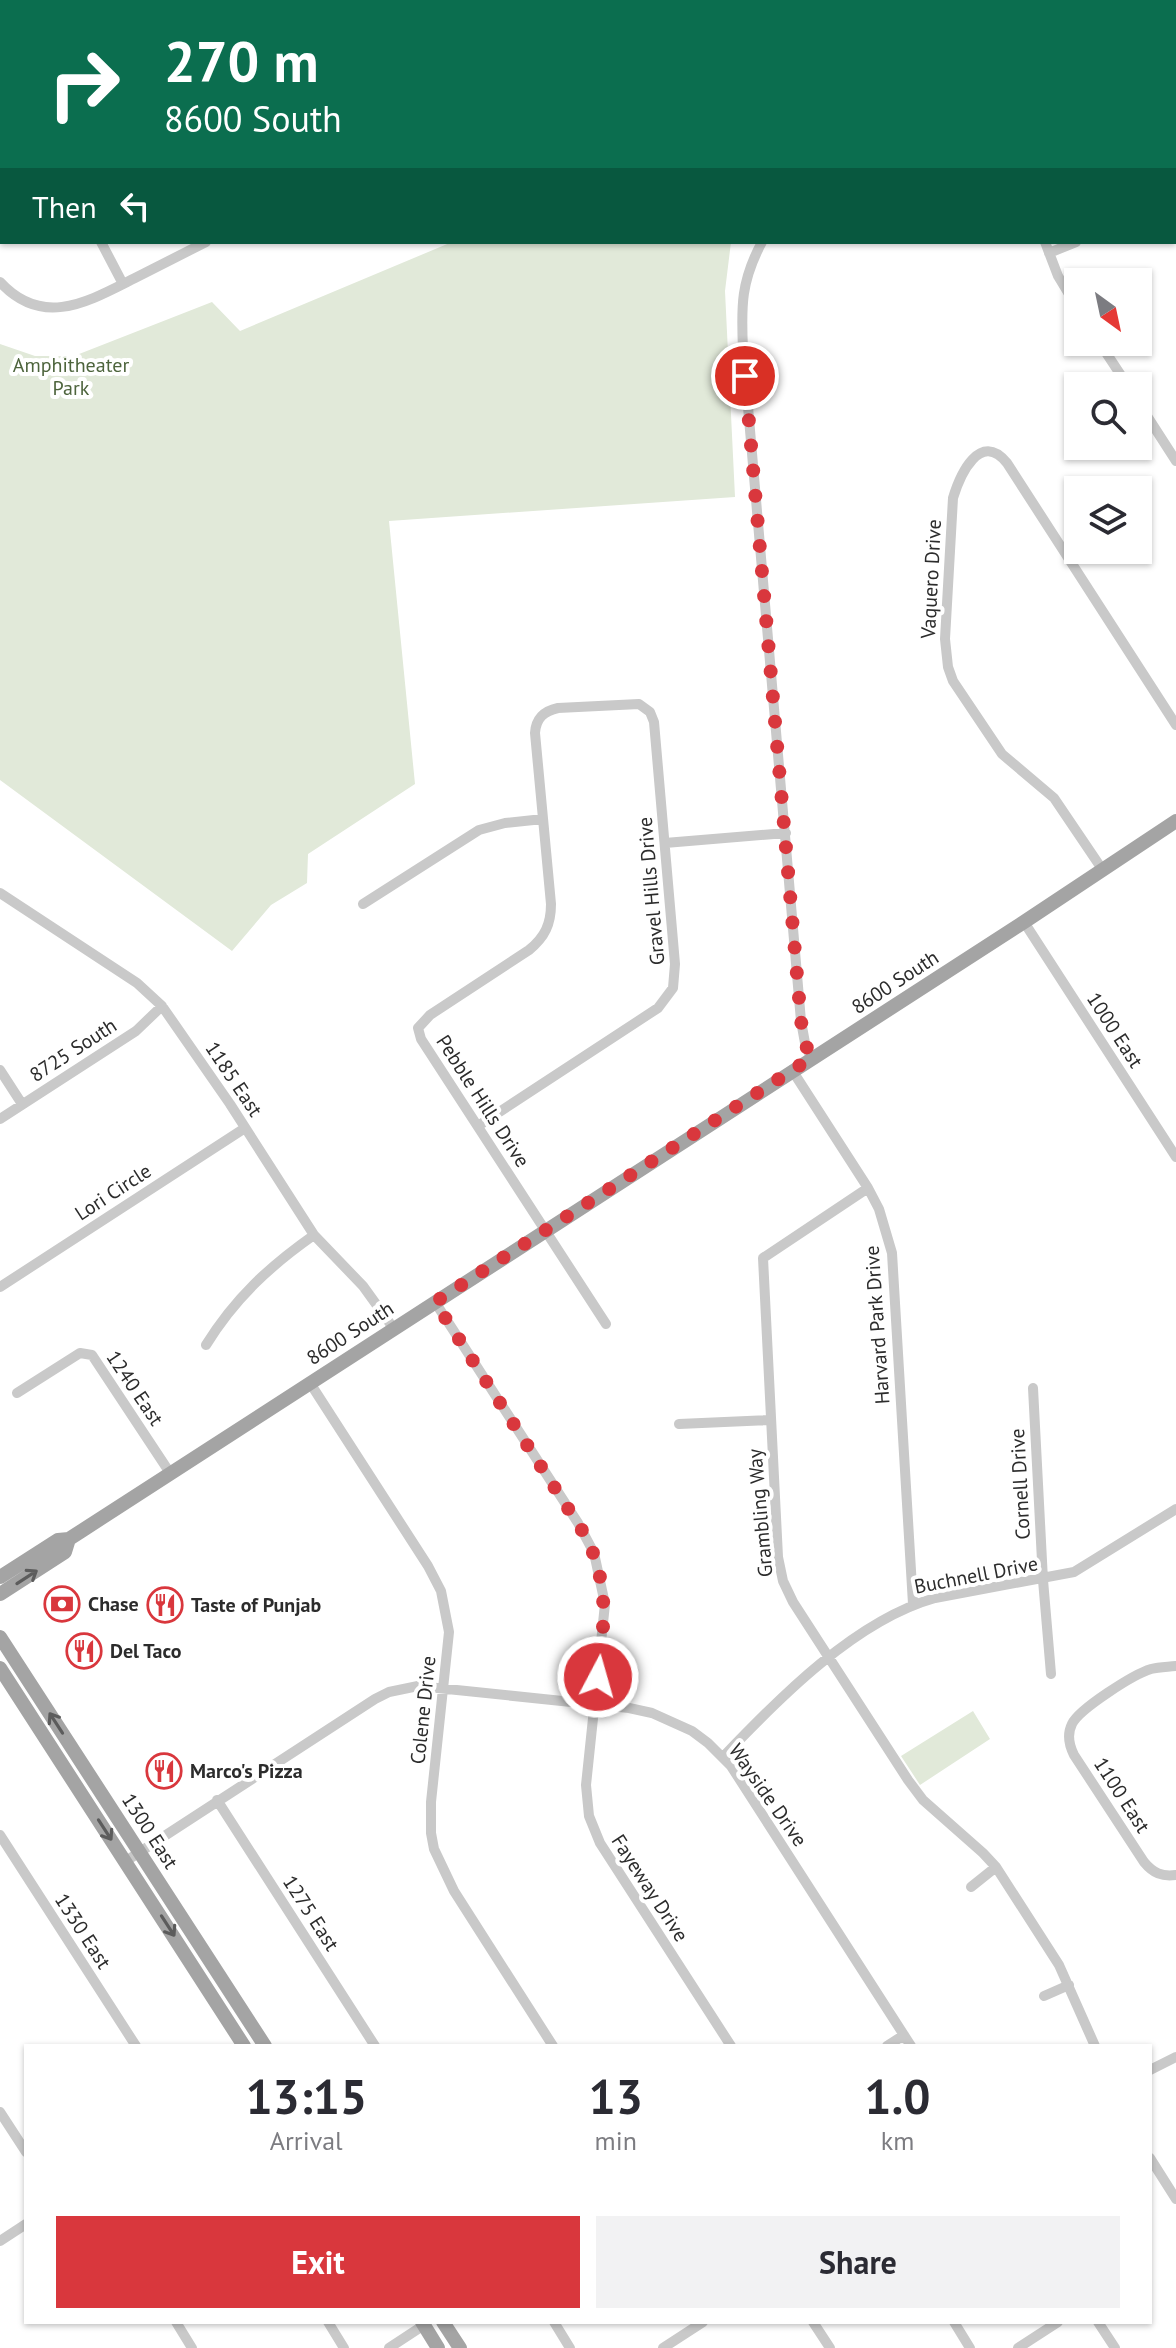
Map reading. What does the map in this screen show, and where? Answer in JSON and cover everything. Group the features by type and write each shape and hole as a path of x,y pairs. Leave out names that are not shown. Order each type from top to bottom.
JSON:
{"main road":[{"name":"8600 South","path":"0,1577 58,1540 69,1539 1176,821"},
{"name":"8600 South","path":"0,1594 65,1552 69,1539"},
{"name":"1300 East","path":"0,1637 264,2044"},
{"name":"1300 East","path":"0,1668 243,2044"},
{"path":"77,1787 93,1780"},
{"path":"423,2324 438,2348"},
{"path":"444,2324 460,2348"}],"street":[{"path":"102,244 123,284"},
{"path":"0,282 19,298 32,304 60,308 82,303 202,244"},
{"path":"761,244 744,283 741,308 801,1021 811,1058"},
{"path":"1046,244 1064,286"},
{"path":"1049,253 1071,244"},
{"path":"1152,424 1176,461"},
{"name":"Vaquero Drive","path":"1102,869 1054,798 1011,763 994,743 960,693 948,667 945,639 953,498 958,482 975,456 996,452 1007,463 1176,725"},
{"name":"Gravel Hills Drive","path":"478,1126 658,1008 667,999 676,976 654,722 645,707 631,703 552,709 541,715"},
{"name":"Pebble Hills Drive","path":"541,715 535,733 551,904 546,933 529,950 430,1015 418,1028 421,1039 606,1324"},
{"path":"363,904 479,830 505,823 543,819"},
{"path":"665,843 786,833"},
{"name":"1185 East","path":"0,893 137,983 162,1006 314,1235 363,1286 394,1329"},
{"name":"1000 East","path":"1024,922 1176,1157"},
{"name":"8725 South","path":"0,1119 136,1031 162,1006"},
{"path":"0,1070 22,1104"},
{"name":"Harvard Park Drive","path":"792,1070 868,1188 883,1219 892,1253 913,1604"},
{"name":"Lori Circle","path":"0,1287 245,1128"},
{"name":"Grambling Way","path":"868,1188 763,1258 778,1557 783,1581 793,1602 923,1800 996,1867 1047,1945 1069,1985 1094,2044"},
{"path":"206,1345 234,1303 253,1283 314,1235"},
{"name":"Fayeway Drive","path":"435,1302 578,1523 594,1553 605,1604 586,1785 589,1816 593,1830 730,2044"},
{"name":"1240 East","path":"17,1393 80,1353 92,1355 170,1473"},
{"name":"Colene Drive","path":"310,1383 435,1578 445,1605 449,1632 431,1802 434,1849 446,1878 552,2044"},
{"name":"Cornell Drive","path":"1033,1388 1051,1674"},
{"path":"679,1424 770,1420"},
{"name":"Buchnell Drive","path":"723,1757 829,1657 890,1615 935,1598 1074,1572 1176,1509"},
{"name":"1100 East","path":"1176,1666 1143,1672 1085,1710 1072,1723 1069,1739 1074,1755 1149,1869 1164,1876 1176,1875"},
{"name":"Wayside Drive","path":"126,1861 389,1692 418,1686 443,1687 652,1713 674,1721 708,1743 723,1757 910,2044"},
{"name":"1275 East","path":"217,1800 374,2044"},
{"name":"1330 East","path":"0,1835 135,2044"},
{"path":"971,1887 996,1867"},
{"path":"1044,1996 1069,1985"},
{"path":"890,2044 904,2035"},
{"path":"1152,2069 1176,2057"},
{"path":"0,2112 24,2149"},
{"path":"1152,2161 1176,2199"},
{"path":"0,2241 24,2225"},
{"path":"177,2324 192,2348"},
{"path":"329,2324 344,2348"},
{"path":"389,2348 423,2324"},
{"path":"555,2324 570,2348"},
{"path":"663,2348 700,2324"},
{"path":"814,2324 830,2348"},
{"path":"955,2324 970,2348"},
{"path":"1018,2348 1055,2324"},
{"path":"1099,2324 1115,2348"}],"green space":[{"name":"Amphitheater Park","path":"447,244 731,244 725,291 735,497 389,521 415,784 308,854 307,883 271,905 232,951 0,780 0,344 35,356 74,356 212,302 240,331"},
{"path":"973,1711 990,1739 920,1785 901,1756"}],"place":[{"name":"Chase","path":"62,1604"},
{"name":"Taste of Punjab","path":"165,1605"},
{"name":"Del Taco","path":"84,1651"},
{"name":"Marco's Pizza","path":"164,1771"}],"route":[{"path":"598,1677 605,1604 594,1553 578,1523 435,1302 811,1058 801,1021 745,376"}]}
